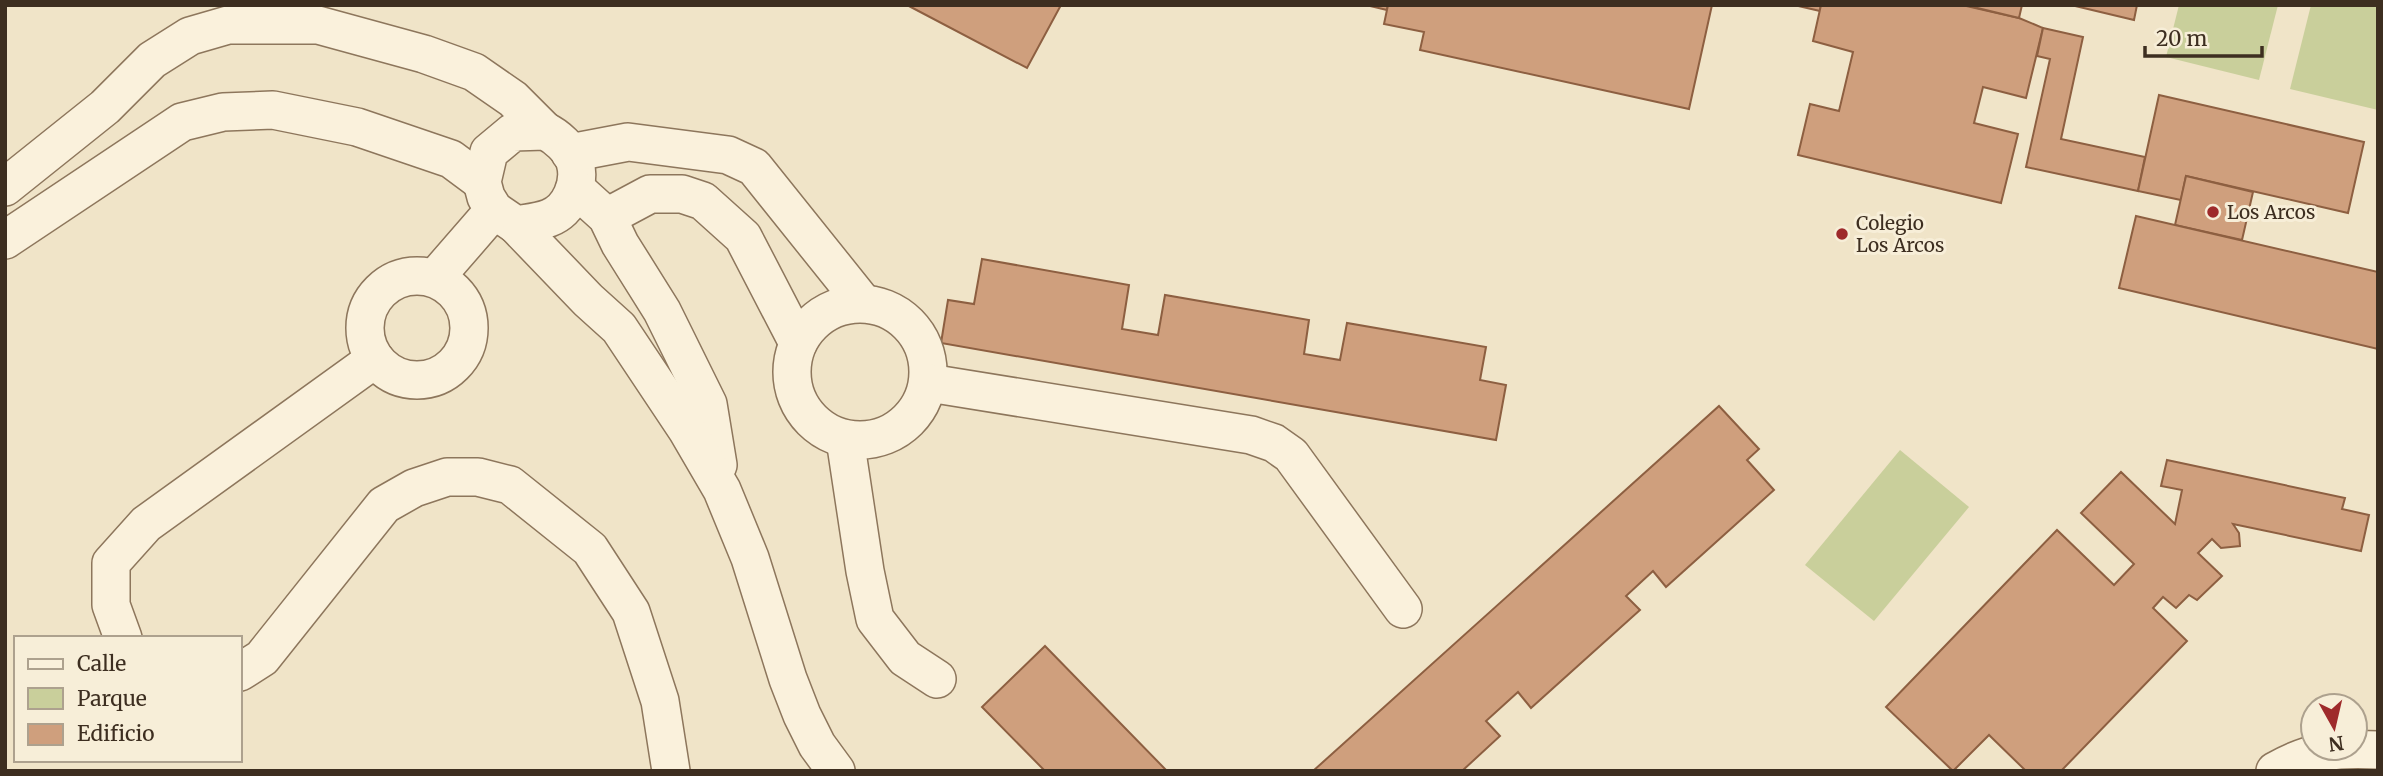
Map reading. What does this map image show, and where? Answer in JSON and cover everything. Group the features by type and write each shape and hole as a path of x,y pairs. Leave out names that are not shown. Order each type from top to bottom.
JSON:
{"street":[{"path":"5,187 105,107 152,60 190,36 228,25 318,25 424,54 474,72 513,99 563,157 607,217 620,244 662,311 708,404 722,490"},
{"path":"5,240 182,122 223,112 274,110 357,127 451,159 618,328 687,430 722,490 750,558 788,679 817,746 835,771"},
{"path":"498,206 489,152 513,132 563,157 628,142 728,155 754,167 863,303"},
{"path":"498,206 550,218 566,206 563,157"},
{"path":"607,217 650,194 682,194 703,201 743,237 798,343"},
{"path":"435,278 498,206"},
{"path":"418,275 435,278 450,286 461,298 469,314 470,331 466,348 457,363 427,380 410,379 390,373 375,359 366,341 365,320 372,300 385,285 401,277 418,275"},
{"path":"863,303 900,316 916,335 924,345 929,383 918,409 899,429 873,439 845,439 818,426 799,402 792,373 798,343 814,321 837,307 863,303"},
{"path":"122,636 111,605 111,563 146,524 375,359"},
{"path":"929,383 1251,435 1274,443 1291,455 1403,608"},
{"path":"845,439 875,619 905,658 937,679"},
{"path":"242,671 262,658 384,505 414,488 447,477 478,477 510,485 590,549 631,612 660,701 671,771"},
{"path":"2275,771 2311,754 2347,749 2378,750"}],"green space":[{"path":"2179,5 2278,5 2259,80 2166,57"},
{"path":"2311,5 2378,5 2378,110 2290,89"},
{"path":"1900,450 1969,507 1874,621 1805,565"}],"building":[{"path":"907,5 1061,5 1027,68"},
{"path":"1366,5 1388,5 1387,10"},
{"path":"1388,5 1712,5 1689,109 1420,50 1424,32 1384,24"},
{"path":"1794,5 1821,5 1820,11"},
{"path":"1821,5 1962,5 2019,18 2043,28 2026,98 1983,87 1974,123 2018,134 2001,203 1798,155 1810,104 1839,111 1853,52 1813,41"},
{"path":"1965,5 2022,5 2019,18"},
{"path":"2071,5 2137,5 2134,20"},
{"path":"2043,28 2083,37 2061,139 2145,157 2138,191 2026,167 2050,59 2037,56"},
{"path":"2159,95 2364,142 2348,213 2186,176 2181,200 2138,191"},
{"name":"Los Arcos","path":"2186,176 2253,192 2242,240 2175,225"},
{"path":"2136,216 2378,272 2378,349 2119,288"},
{"path":"982,259 1129,285 1122,329 1158,335 1165,295 1309,320 1304,354 1340,360 1347,323 1486,347 1480,380 1506,385 1496,440 941,343 948,300 974,304"},
{"path":"1719,406 1759,449 1747,460 1774,490 1666,587 1653,571 1626,596 1640,610 1531,708 1518,692 1486,721 1500,736 1462,771 1313,771"},
{"path":"2167,460 2345,498 2342,509 2369,515 2361,551 2233,524 2239,533 2240,546 2221,548 2212,539 2198,553 2222,576 2197,600 2189,595 2176,608 2163,597 2153,608 2187,641 2061,771 2026,771 1989,735 1953,771 1886,707 2057,530 2114,585 2134,564 2081,513 2121,472 2175,524 2182,490 2161,486"},
{"path":"1045,646 1167,771 1045,771 982,707"}],"place":[{"name":"Los Arcos","path":"2213,212"},
{"name":"Colegio Los Arcos","path":"1842,234"}]}
